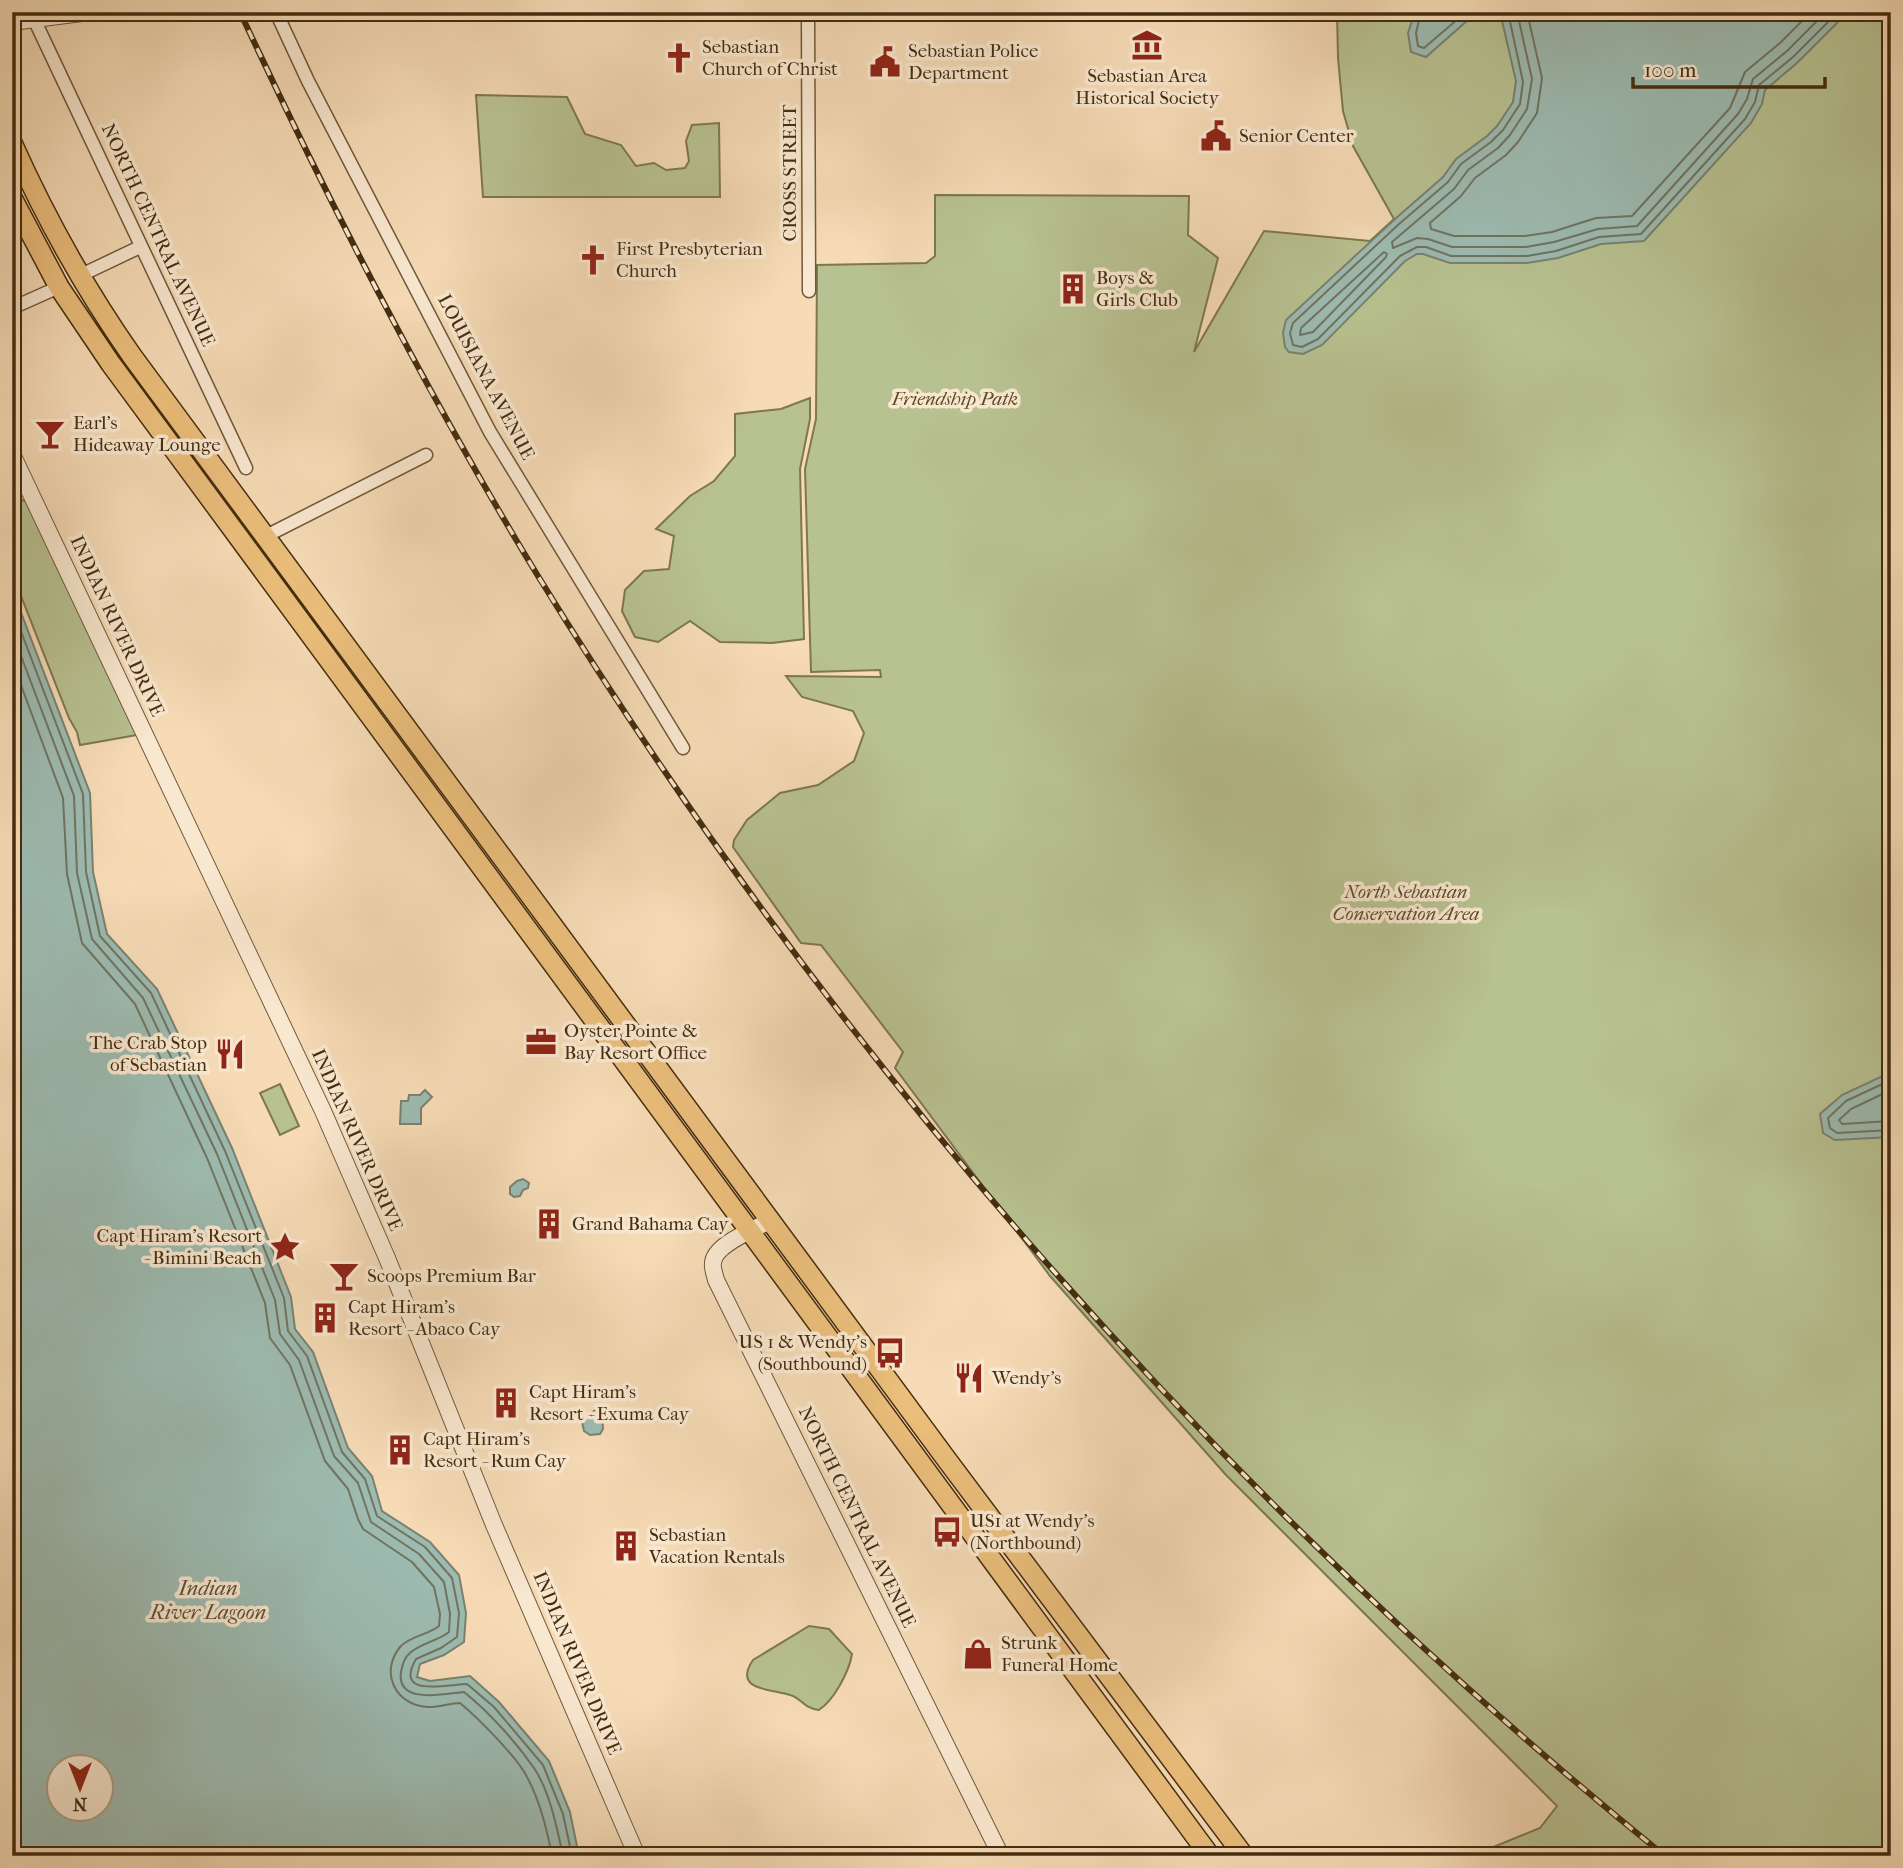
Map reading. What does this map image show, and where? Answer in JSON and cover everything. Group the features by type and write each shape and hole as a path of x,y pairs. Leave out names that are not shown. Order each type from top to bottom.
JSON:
{"main road":[{"path":"12,143 79,276 132,356 947,1460 1244,1856"},
{"path":"12,198 59,287 111,365 1210,1856"},
{"path":"221,514 241,527 266,536"},
{"path":"253,557 268,559 294,575"}],"street":[{"path":"12,22 89,12"},
{"name":"LOUISIANA AVENUE","path":"276,12 308,81 490,432 683,748"},
{"name":"CROSS STREET","path":"808,12 809,291"},
{"name":"NORTH CENTRAL AVENUE","path":"34,19 246,468"},
{"path":"79,276 140,247"},
{"path":"12,308 59,287"},
{"name":"INDIAN RIVER DRIVE","path":"12,454 323,1111 396,1279 494,1525 637,1856"},
{"path":"266,536 426,455"},
{"name":"NORTH CENTRAL AVENUE","path":"771,1220 718,1251 713,1263 716,1280 1001,1856"},
{"path":"925,1470 947,1460"}],"green space":[{"name":"North Sebastian Conservation Area","path":"1337,12 1891,12 1891,1856 1482,1856 1486,1850 1540,1828 1557,1806 1226,1475 1050,1276 895,1068 903,1052 821,945 801,943 733,847 734,840 747,820 780,793 818,785 854,761 864,733 853,711 802,697 786,676 881,677 880,670 811,672 805,469 816,419 817,265 926,263 935,256 935,195 1189,196 1188,235 1218,258 1194,352 1264,231 1370,241 1394,219 1353,146 1343,111"},
{"path":"476,95 567,97 585,134 621,145 636,166 654,163 666,170 685,168 689,161 686,141 692,125 719,123 720,197 483,197"},
{"path":"810,398 810,419 800,469 804,639 772,643 720,642 690,621 658,642 635,637 622,611 625,590 644,571 669,569 674,536 656,529 690,496 714,481 735,456 735,414 781,409"},
{"path":"12,496 27,502 137,735 80,745 12,573"},
{"path":"280,1084 299,1126 280,1135 260,1093"},
{"path":"809,1626 829,1629 852,1654 840,1685 819,1710 809,1707 794,1696 757,1687 747,1678 753,1660"}],"water":[{"path":"1415,12 1477,12 1426,57 1411,52 1408,33"},
{"path":"1500,12 1848,12 1797,63 1765,90 1762,104 1751,123 1644,241 1601,244 1558,258 1527,263 1450,263 1417,254 1405,261 1322,345 1303,354 1289,352 1285,347 1283,333 1286,320 1443,177 1456,159 1487,136 1513,102 1516,81"},
{"name":"Indian River Lagoon","path":"12,589 90,793 93,872 107,934 157,989 232,1148 291,1297 295,1329 313,1352 348,1448 372,1476 382,1511 430,1542 459,1575 466,1613 464,1642 444,1655 420,1664 417,1677 430,1681 470,1676 499,1702 549,1761 570,1812 579,1856 12,1856"},
{"path":"1891,1072 1891,1137 1835,1140 1823,1133 1820,1114 1842,1095"},
{"path":"425,1090 432,1097 421,1108 421,1124 400,1124 401,1101 408,1101 409,1095 420,1095"},
{"path":"523,1179 529,1183 528,1188 523,1190 520,1196 514,1197 510,1194 510,1187"},
{"path":"596,1409 602,1413 603,1429 600,1434 590,1435 584,1431 582,1422"}],"railway":[{"path":"240,12 381,298 497,507 538,576 654,756 778,931 909,1100 1047,1264 1192,1421 1344,1573 1501,1718 1665,1856"}],"place":[{"name":"Sebastian Area Historical Society","path":"1147,45"},
{"name":"Sebastian Church of Christ","path":"679,58"},
{"name":"Sebastian Police Department","path":"885,62"},
{"name":"Senior Center","path":"1216,136"},
{"name":"First Presbyterian Church","path":"593,260"},
{"name":"Boys & Girls Club","path":"1073,289"},
{"name":"Earl's Hideaway Lounge","path":"50,434"},
{"name":"Oyster Pointe & Bay Resort Office","path":"541,1042"},
{"name":"The Crab Stop of Sebastian","path":"230,1054"},
{"name":"Grand Bahama Cay","path":"549,1224"},
{"name":"Capt Hiram's Resort - Bimini Beach","path":"285,1247"},
{"name":"Scoops Premium Bar","path":"344,1276"},
{"name":"Capt Hiram's Resort - Abaco Cay","path":"325,1318"},
{"name":"US 1 & Wendy's (Southbound)","path":"890,1353"},
{"name":"Wendy's","path":"969,1378"},
{"name":"Capt Hiram's Resort - Exuma Cay","path":"506,1403"},
{"name":"Capt Hiram's Resort - Rum Cay","path":"400,1450"},
{"name":"US1 at Wendy's (Northbound)","path":"947,1532"},
{"name":"Sebastian Vacation Rentals","path":"626,1546"},
{"name":"Strunk Funeral Home","path":"978,1654"}],"park label":[{"name":"Friendship Patk","path":"955,399"}]}
